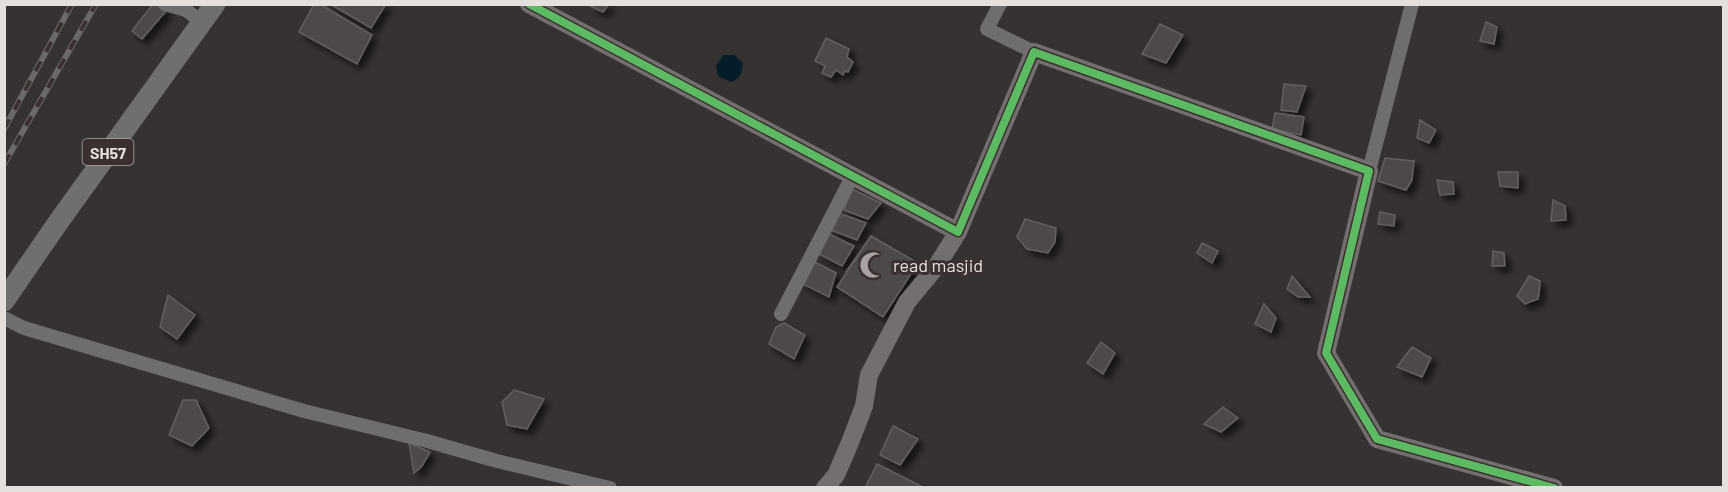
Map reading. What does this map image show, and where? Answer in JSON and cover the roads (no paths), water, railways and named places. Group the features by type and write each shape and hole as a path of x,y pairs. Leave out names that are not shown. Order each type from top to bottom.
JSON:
{"main road":[{"name":"SH57","path":"4,301 215,4"}],"street":[{"path":"165,4 186,10 202,22"},
{"path":"1000,4 987,29 1034,52 1369,171"},
{"path":"1412,4 1369,171 1326,354 1377,439 1554,488"},
{"path":"531,5 958,232"},
{"path":"825,488 836,476 849,445 864,406 869,375 873,367 907,302 936,267 958,232 1034,52"},
{"path":"781,314 852,177"},
{"path":"4,318 24,328 304,411 610,488"}],"water":[{"path":"723,55 734,55 743,63 740,75 731,82 718,76 716,66"}],"railway":[{"path":"4,129 72,4"},
{"path":"4,164 96,4"}],"place":[{"name":"read masjid","path":"873,265"}]}
